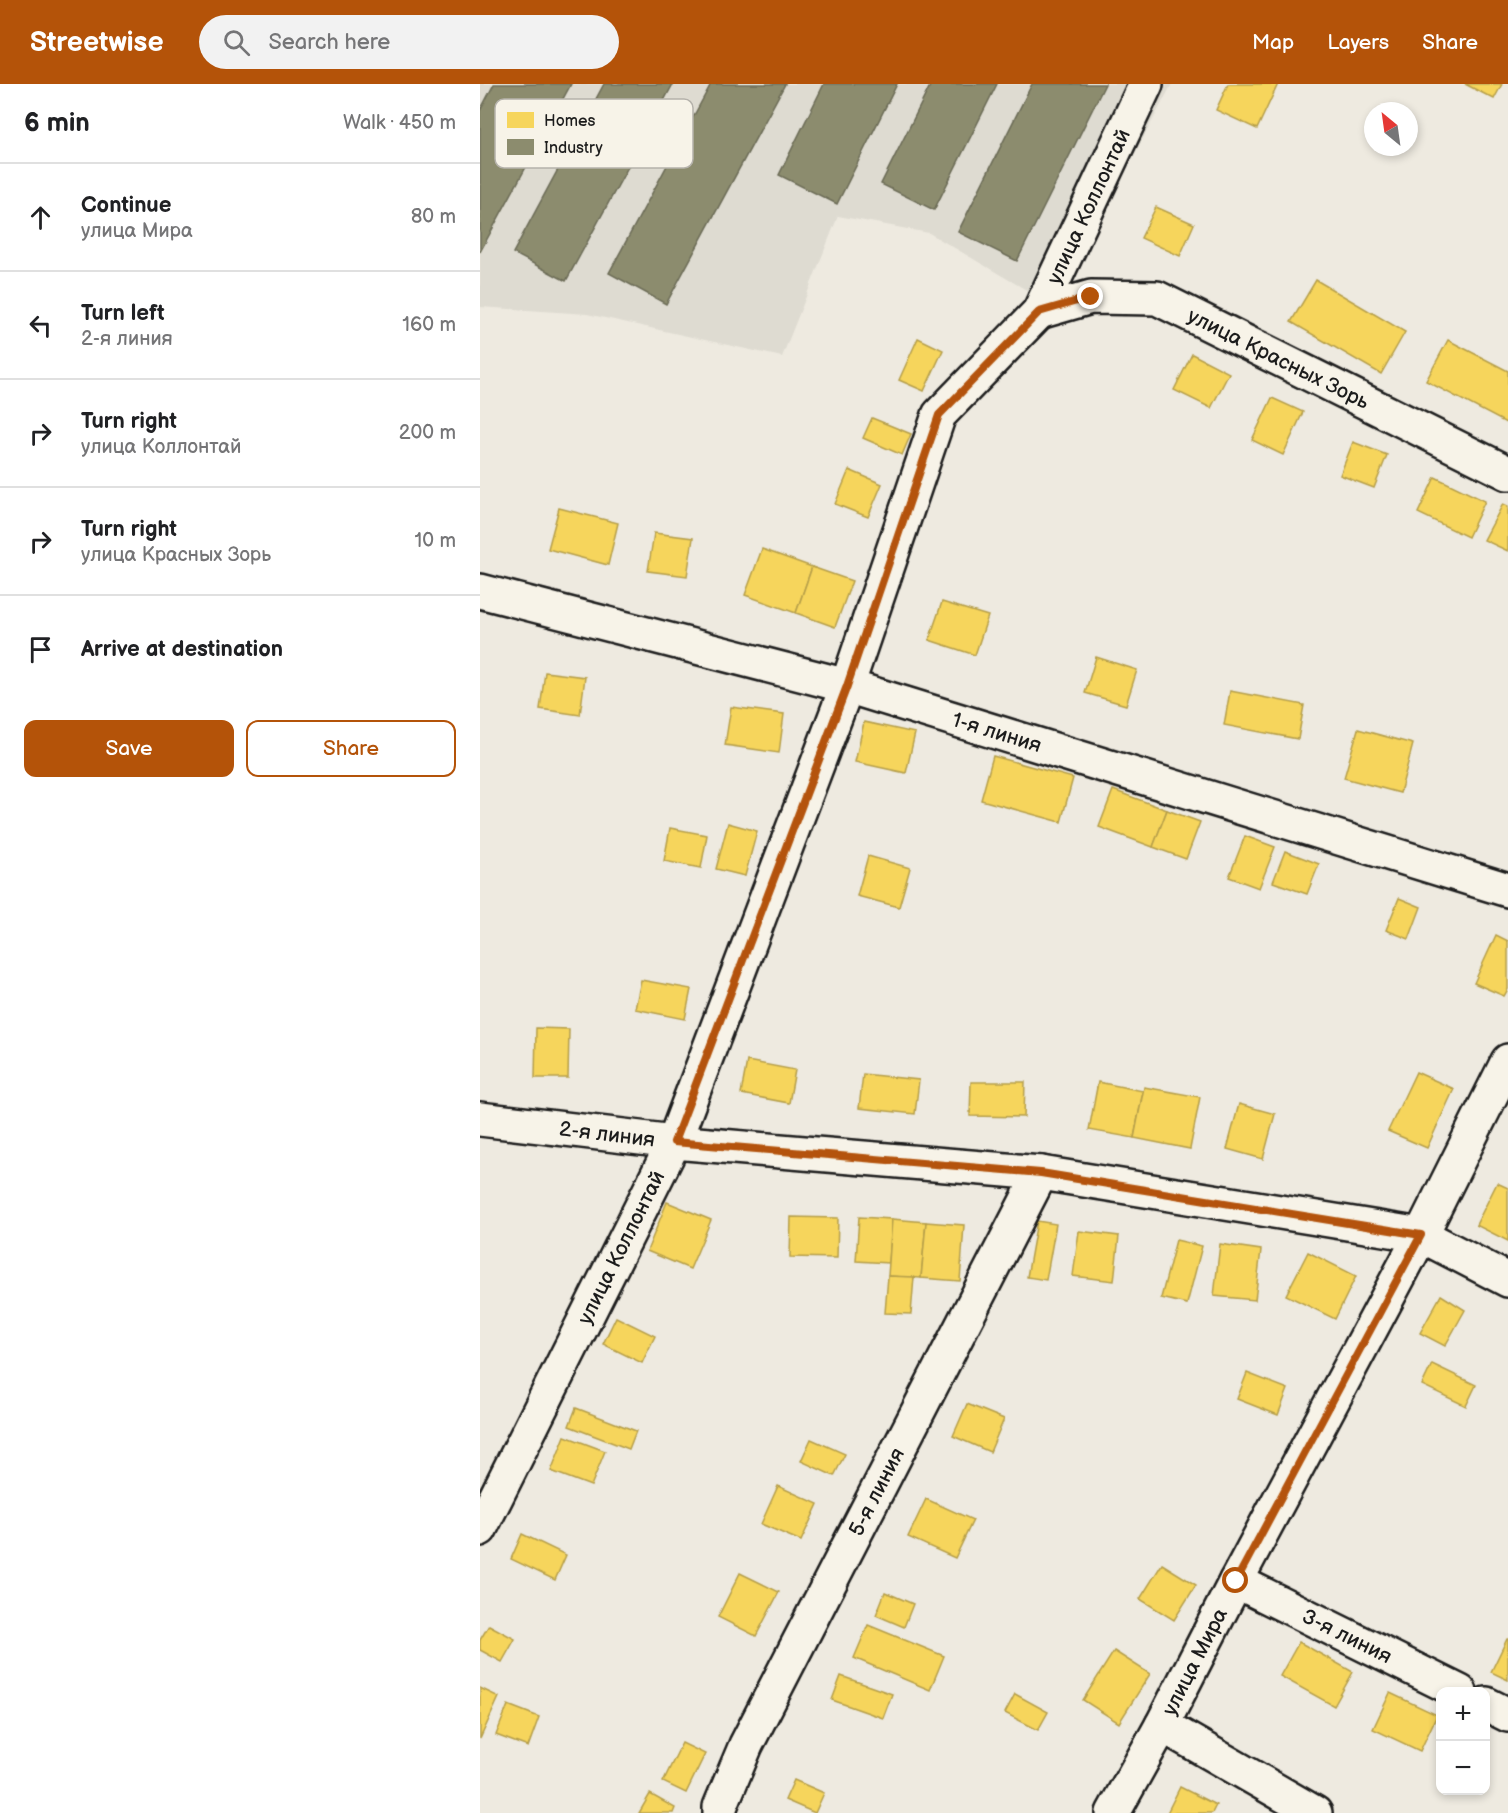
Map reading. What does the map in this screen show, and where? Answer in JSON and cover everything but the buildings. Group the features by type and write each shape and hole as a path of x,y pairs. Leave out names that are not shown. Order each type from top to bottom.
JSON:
{"street":[{"name":"улица Коллонтай","path":"480,1529 674,1142 847,686 939,415 1039,312 1146,84"},
{"name":"улица Красных Зорь","path":"1039,312 1091,297 1157,298 1508,473"},
{"name":"1-я линия","path":"480,591 847,686 1508,890"},
{"name":"улица Мира","path":"1113,1813 1162,1725 1236,1581 1421,1235 1508,1061"},
{"name":"2-я линия","path":"480,1119 674,1142 1041,1173 1421,1235 1508,1280"},
{"name":"5-я линия","path":"720,1813 720,1807 746,1745 1041,1173"},
{"name":"3-я линия","path":"1236,1581 1450,1687"},
{"path":"1490,1706 1508,1715"},
{"path":"1162,1725 1315,1813"}],"shaded area":[{"path":"480,84 1172,84 1065,284 1035,295 929,233 838,216 782,357 587,314 480,307"}],"route":[{"path":"1091,297 1039,312 939,415 847,686 674,1142 1041,1173 1421,1235 1236,1581"}]}
